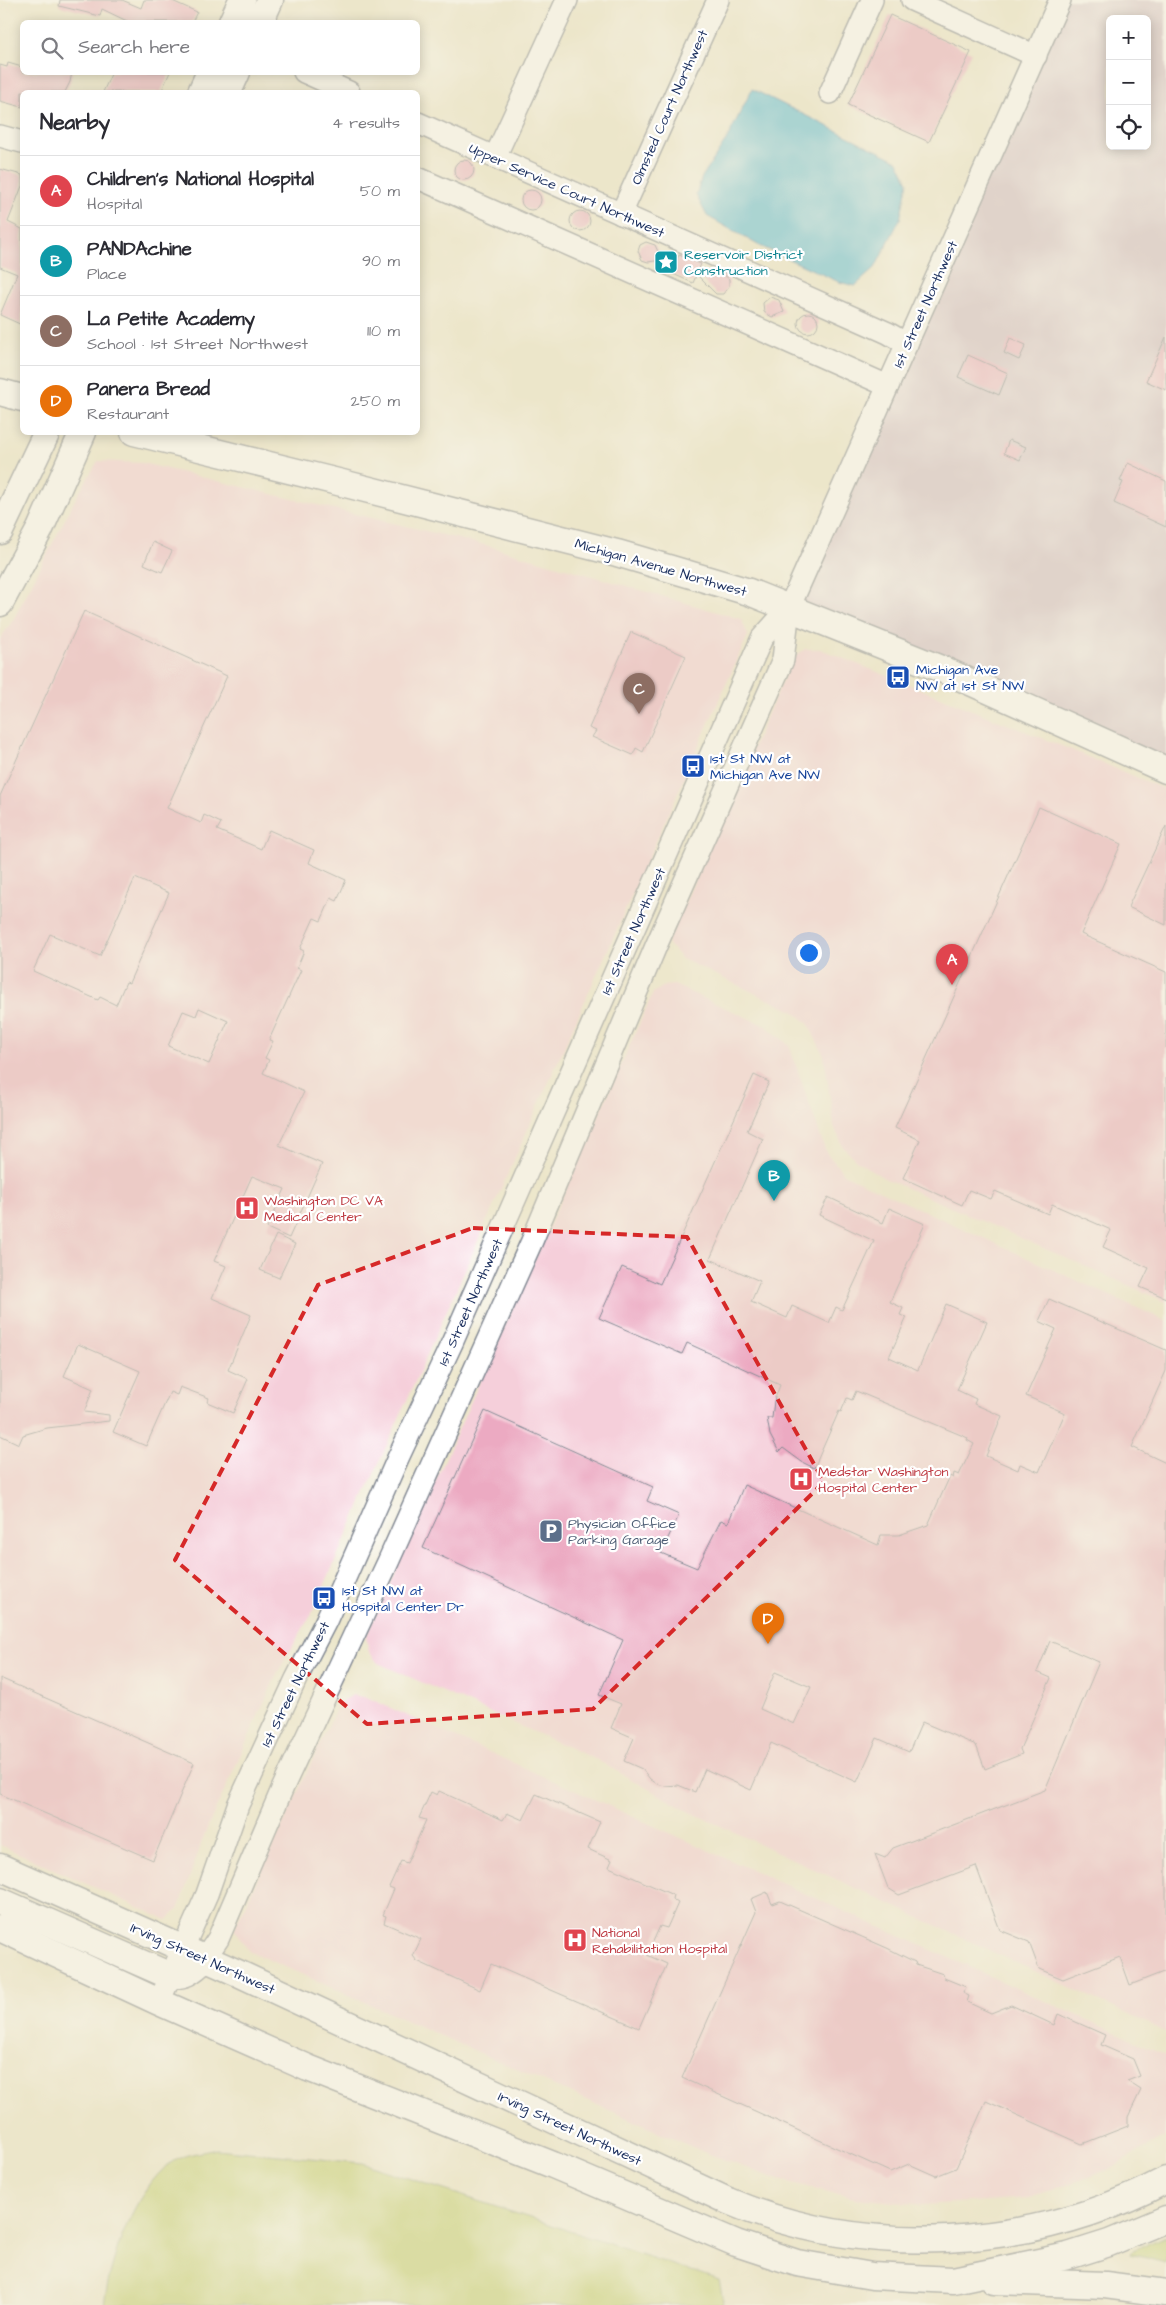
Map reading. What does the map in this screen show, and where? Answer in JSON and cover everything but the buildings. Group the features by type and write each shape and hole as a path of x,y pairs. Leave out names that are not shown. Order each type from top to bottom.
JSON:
{"main road":[{"path":"233,20 242,0"},
{"path":"261,20 270,0"},
{"path":"202,90 209,75"},
{"path":"229,90 236,75"},
{"path":"0,392 20,397"},
{"path":"0,531 46,435"},
{"path":"0,603 40,529 82,435"},
{"name":"Michigan Avenue Northwest","path":"146,435 617,553 749,592 946,671 1166,770"},
{"name":"Irving Street Northwest","path":"0,1867 194,1954 728,2201 768,2218 812,2230 853,2236 911,2240 1020,2231 1102,2208 1166,2180"},
{"path":"0,1901 153,1969 171,1975 186,1974 194,1954"},
{"path":"0,1928 159,2002 374,2096 553,2165 749,2248 796,2263 847,2273 897,2278 1105,2285 1166,2292"},
{"path":"953,2280 1075,2254 1110,2243 1166,2219"}],"street":[{"path":"495,157 568,0"},
{"name":"Olmsted Court Northwest","path":"621,214 718,0"},
{"path":"830,93 872,0"},
{"path":"912,0 1036,56"},
{"name":"1st Street Northwest","path":"194,1954 218,1939 283,1787 384,1570 532,1241 656,946 782,660 789,608 1060,0"},
{"path":"311,75 344,90"},
{"name":"Upper Service Court Northwest","path":"420,124 888,333 907,344"},
{"path":"0,136 20,141"},
{"path":"420,179 888,386"},
{"name":"1st Street Northwest","path":"194,1954 207,1894 238,1805 296,1679 326,1621 398,1458 452,1343 762,638 789,608"},
{"path":"159,2002 171,1975"}],"highlighted area":[{"path":"473,1228 687,1237 824,1482 593,1709 367,1724 175,1560 318,1285"}],"shaded area":[{"path":"1061,0 1166,0 1166,770 789,608"},
{"name":"Washington DC VA Medical Center","path":"98,461 142,463 489,546 741,619 748,635 313,1611 278,1672 205,1833 178,1910 167,1920 0,1845 0,639 13,620 77,496"},
{"path":"805,649 820,649 1166,790 1166,1302 884,1178 857,1161 843,1147 834,1126 824,1056 808,1023 793,1011 682,959 667,943 792,659"},
{"name":"Medstar Washington Hospital Center","path":"674,985 766,1026 789,1045 826,1152 845,1175 1166,1321 1166,2032 684,1809 597,1760 378,1663 369,1652 366,1637 653,993 664,986"},
{"name":"National Rehabilitation Hospital","path":"353,1695 368,1698 1166,2055 1166,2136 1106,2171 1030,2198 924,2205 855,2198 779,2180 706,2153 249,1951 234,1929 339,1703"}],"green space":[{"path":"216,2149 362,2163 719,2280 724,2305 104,2305 118,2247 135,2207 146,2189 158,2174 172,2162 187,2156"},
{"path":"1166,2236 1166,2263 1130,2254 1131,2252"}],"water":[{"path":"752,89 898,161 908,182 900,219 875,268 855,286 839,282 758,245 707,216 696,195 702,177 727,139"}],"place":[{"name":"Reservoir District Construction","path":"666,262"},
{"name":"Michigan Ave NW at 1st St NW","path":"898,677"},
{"name":"La Petite Academy","path":"639,714"},
{"name":"1st St NW at Michigan Ave NW","path":"693,766"},
{"name":"Children's National Hospital","path":"952,985"},
{"name":"PANDAchine","path":"774,1201"},
{"name":"Washington DC VA Medical Center","path":"247,1208"},
{"name":"Medstar Washington Hospital Center","path":"801,1479"},
{"name":"Physician Office Parking Garage","path":"551,1531"},
{"name":"1st St NW at Hospital Center Dr","path":"324,1598"},
{"name":"Panera Bread","path":"768,1644"},
{"name":"National Rehabilitation Hospital","path":"575,1940"}]}
